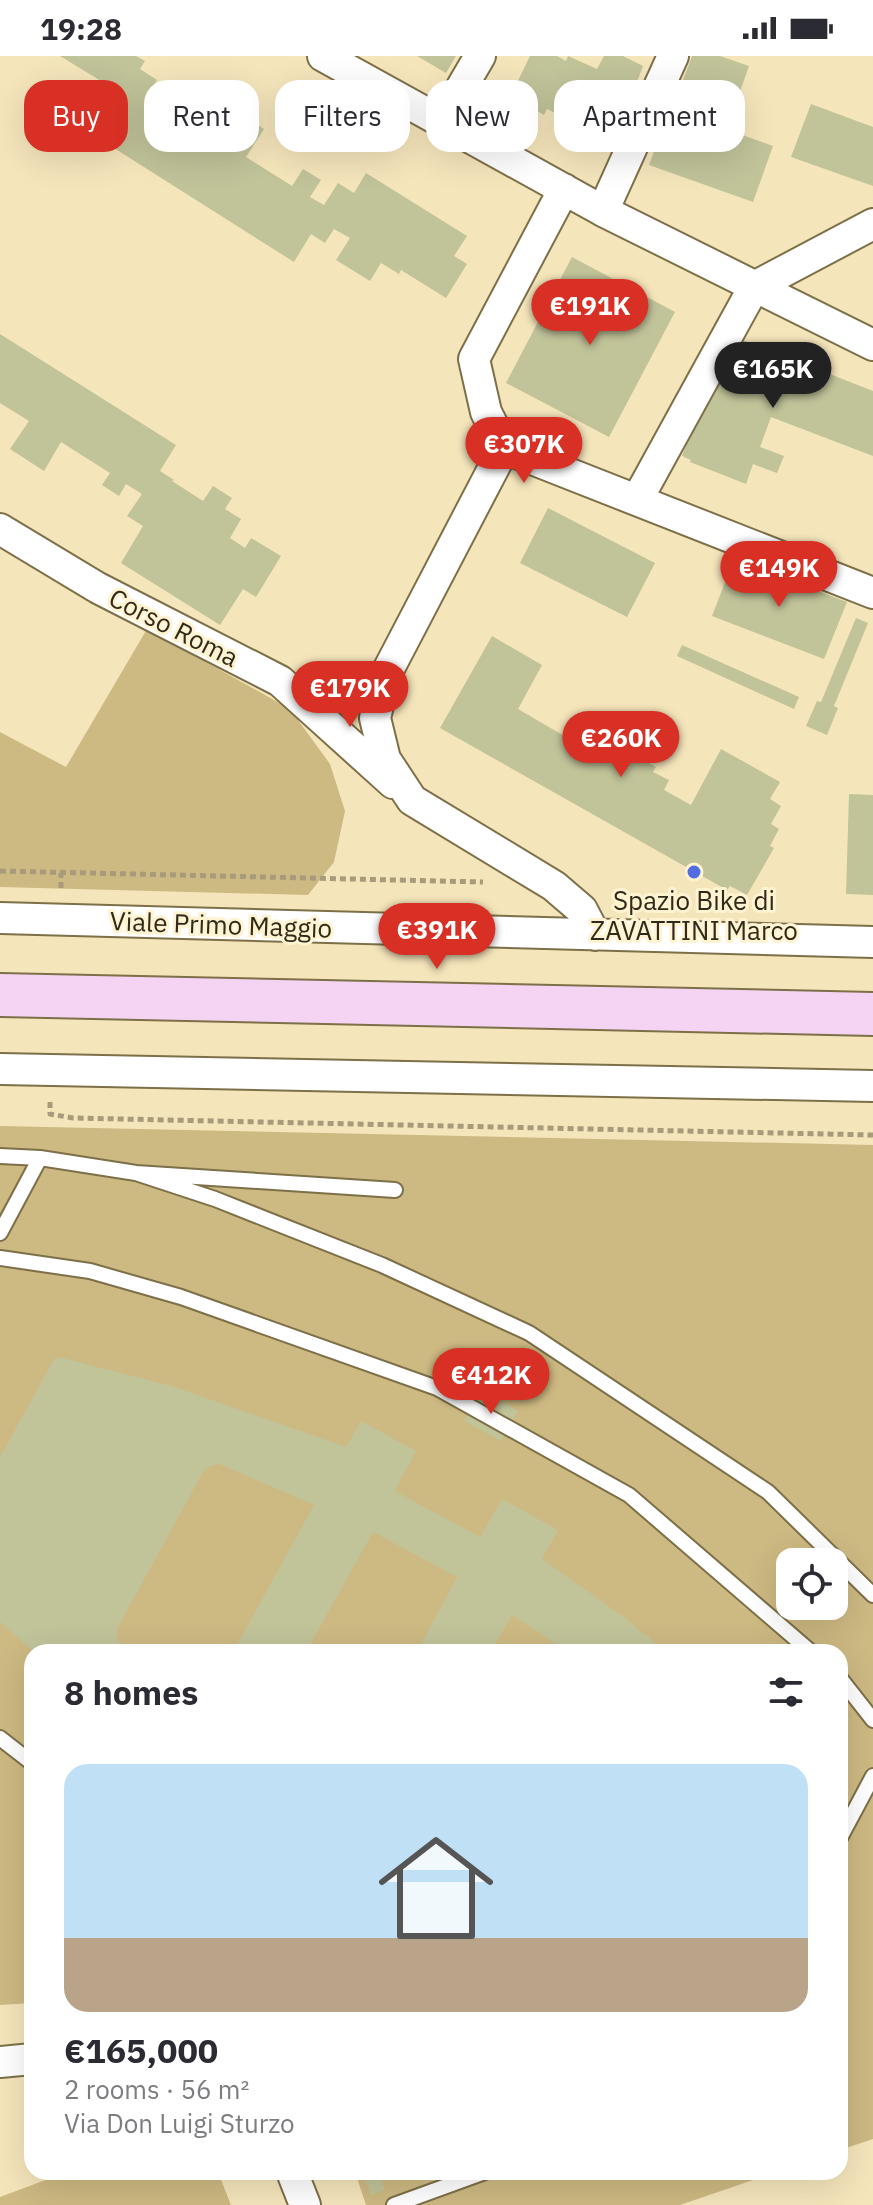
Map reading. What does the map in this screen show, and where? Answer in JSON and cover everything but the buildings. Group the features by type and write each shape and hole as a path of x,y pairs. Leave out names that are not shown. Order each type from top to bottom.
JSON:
{"street":[{"path":"323,56 426,112"},
{"path":"466,80 480,56"},
{"path":"603,211 673,56"},
{"path":"498,152 603,211 873,345"},
{"path":"564,189 474,359 486,412 504,448 873,593"},
{"path":"637,500 754,287 873,224"},
{"path":"504,448 385,676 375,718 385,759 412,800 554,886 582,910 595,935"},
{"name":"Corso Roma","path":"0,529 98,588 280,681 412,800"},
{"name":"Viale Primo Maggio","path":"0,918 873,942"},
{"path":"0,995 873,1014"},
{"path":"0,1069 873,1086"},
{"path":"0,2062 24,2060"},
{"path":"295,2180 305,2205"}],"lane":[{"path":"0,1156 40,1158 136,1173 395,1190"},
{"path":"0,1233 40,1158"},
{"path":"136,1173 215,1199 382,1265 529,1333 768,1492 873,1595"},
{"path":"0,1258 90,1271 181,1297 437,1388 629,1495 802,1644"},
{"path":"848,1688 873,1720"},
{"path":"0,1738 24,1757"},
{"path":"848,1823 873,1776"},
{"path":"394,2205 463,2180"}],"path":[{"path":"0,871 492,883"}],"shaded area":[{"path":"147,629 290,709 330,764 345,811 334,862 308,895 0,887 0,732 66,767"},
{"path":"0,1126 873,1145 873,2139 848,2147 848,1644 24,1644 24,2004 0,2005"},
{"path":"46,2180 221,2180 231,2205 0,2205 0,2197"},
{"path":"358,2180 753,2180 680,2205 366,2205"}],"place":[{"name":"Spazio Bike di ZAVATTINI Marco","path":"694,872"}]}
